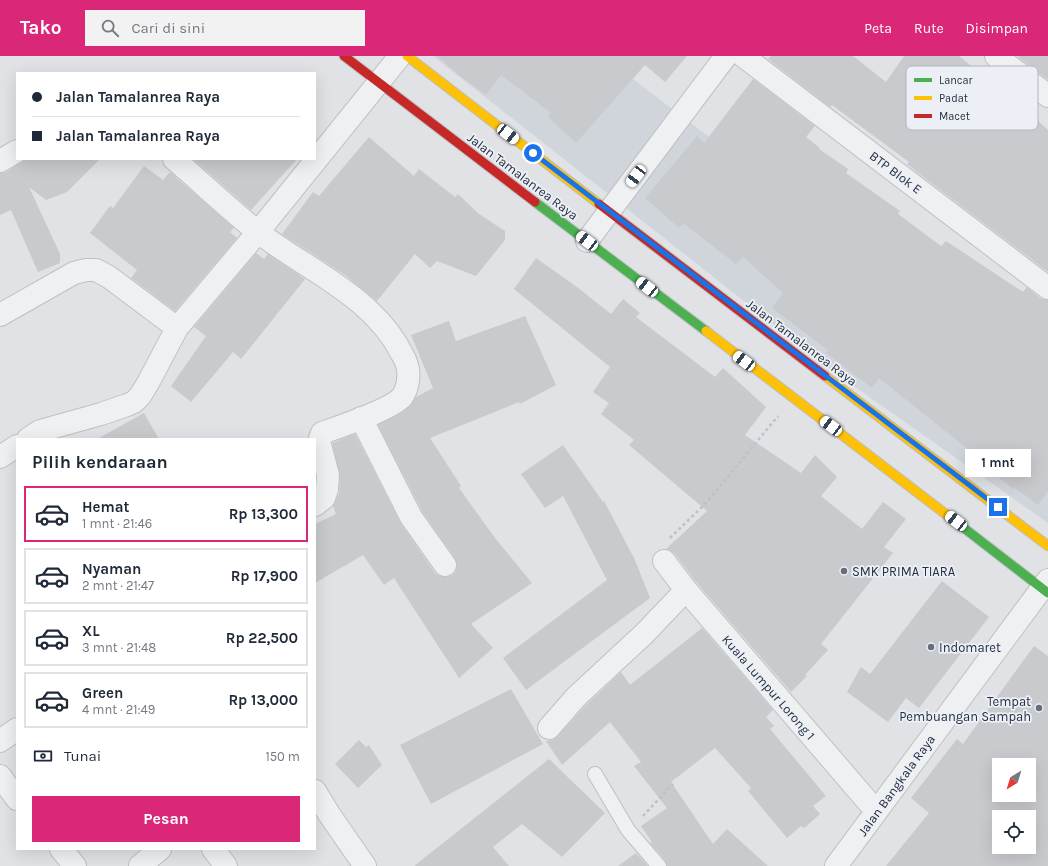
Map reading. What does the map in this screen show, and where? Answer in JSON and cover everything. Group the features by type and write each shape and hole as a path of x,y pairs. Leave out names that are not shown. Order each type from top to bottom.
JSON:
{"main road":[{"name":"Jalan Tamalanrea Raya","path":"344,56 792,398 1046,587"},
{"name":"Jalan Tamalanrea Raya","path":"407,56 1048,546"}],"street":[{"path":"316,160 400,56"},
{"path":"587,241 608,211 726,56"},
{"name":"BTP Blok E","path":"743,56 1048,288"},
{"path":"996,56 1009,66"},
{"path":"1038,88 1048,96"},
{"path":"0,161 16,152"},
{"path":"175,160 258,232 361,304 386,327 407,364 408,377 406,389 402,397 395,403 322,433 319,442 328,475 324,498 316,504"},
{"path":"30,438 40,432 101,414 134,402 140,396 148,383 177,328 258,232 316,160"},
{"path":"0,315 74,272 96,270 109,277 177,328"},
{"path":"361,418 411,518 445,565"},
{"path":"0,457 16,447"},
{"name":"Kuala Lumpur Lorong 1","path":"664,561 686,590 876,811"},
{"name":"Jalan Bangkala Raya","path":"836,866 1046,587"},
{"path":"549,728 576,697 644,634 686,590"},
{"path":"0,741 16,731"},
{"path":"0,776 16,798"},
{"path":"316,793 365,866"},
{"path":"62,850 75,866"},
{"path":"140,866 159,850"},
{"path":"215,850 226,866"}],"lane":[{"path":"595,774 628,830 659,866"}],"path":[{"path":"664,561 661,553 663,546 707,502 792,398"},
{"path":"628,830 673,784"}],"shaded area":[{"path":"433,56 603,56 1048,396 1048,523 834,372"}],"building":[{"path":"437,56 687,56 665,82 645,65 576,143 548,117 551,113 501,75 486,95 460,76"},
{"path":"771,56 853,56 886,82 904,56 959,56 971,66 906,66 906,130 1038,130 1038,121 1048,130 1048,272 922,176 907,164 909,162 832,105 830,107 768,59"},
{"path":"1048,56 1048,80 1038,72 1038,66 1030,66 1018,57"},
{"path":"753,79 815,126 806,137 820,148 819,149 848,169 846,173 900,211 898,214 941,246 946,241 1023,292 1027,287 1040,298 1048,300 1048,491 1038,505 1014,487 1013,489 987,468 989,466 879,378 872,388 826,353 828,350 772,308 783,293 743,257 736,264 683,223 679,228 645,198 697,136 704,143"},
{"path":"369,137 414,176 419,169 455,197 458,194 479,214 505,231 505,240 476,276 437,261 430,268 415,254 377,301 345,275 282,234 313,192 319,196"},
{"path":"24,160 99,160 67,192 46,200 29,187 60,254 60,263 38,272 11,210 0,215 0,173 6,172"},
{"path":"194,160 296,160 251,210"},
{"path":"144,166 163,180 170,172 234,228 230,232 237,238 175,311 131,278 137,270 90,233 110,206 113,208"},
{"path":"256,253 264,259 268,254 305,279 241,359 233,352 191,402 171,386 206,336 194,327"},
{"path":"536,258 577,287 611,314 623,299 640,313 636,317 715,377 723,368 766,407 745,435 801,473 815,455 837,477 821,496 862,529 883,502 906,519 884,547 893,553 821,644 828,650 805,675 807,676 791,692 696,582 674,553 666,549 707,511 629,445 634,440 601,414 609,403 593,392 610,367 514,289"},
{"path":"525,316 556,385 520,404 519,402 430,438 461,486 459,488 495,538 532,583 471,624 493,648 459,678 394,578 384,585 363,555 316,582 316,524 336,514 333,506 339,493 340,476 332,443 355,434 401,524 435,573 439,576 446,577 453,575 456,571 457,564 455,558 422,511 378,425 403,412 410,406 416,397 433,388 411,335 449,321 456,341"},
{"path":"144,413 158,438 99,438"},
{"path":"563,445 603,502 604,501 635,560 650,598 526,690 503,658 607,580 563,496 545,508 521,474"},
{"path":"942,581 989,617 919,708 906,698 888,722 847,692 861,667 870,674"},
{"path":"702,628 773,710 766,717 774,726 770,729 826,796 813,806 820,814 804,828 801,826 787,838 748,791 751,788 715,748 671,782 713,844 727,829 768,866 667,866 665,860 650,843 652,842 641,826 667,808 634,766 641,762 610,722 562,765 546,741 553,740 558,736 585,706 621,672 630,685"},
{"path":"1034,646 1048,656 1048,866 886,866 929,813 911,798 957,739 963,744"},
{"path":"511,689 543,744 431,804 400,745"},
{"path":"359,740 366,747 369,745 382,765 358,788 335,764"},
{"path":"549,759 605,813 562,857 522,824 493,847 509,866 414,866"},
{"path":"636,853 648,866 618,866"}],"traffic: fast":[{"path":"535,202 706,331"},
{"path":"960,525 1048,593"}],"traffic: slow":[{"path":"407,56 599,204"},
{"path":"706,331 960,525"},
{"path":"825,376 1048,546"}],"traffic: jam":[{"path":"344,56 535,202"},
{"path":"599,204 825,376"}],"place":[{"name":"SMK PRIMA TIARA","path":"844,571"},
{"name":"Indomaret","path":"931,647"},
{"name":"Tempat Pembuangan Sampah","path":"1039,708"}],"route":[{"path":"533,153 998,507"}]}
